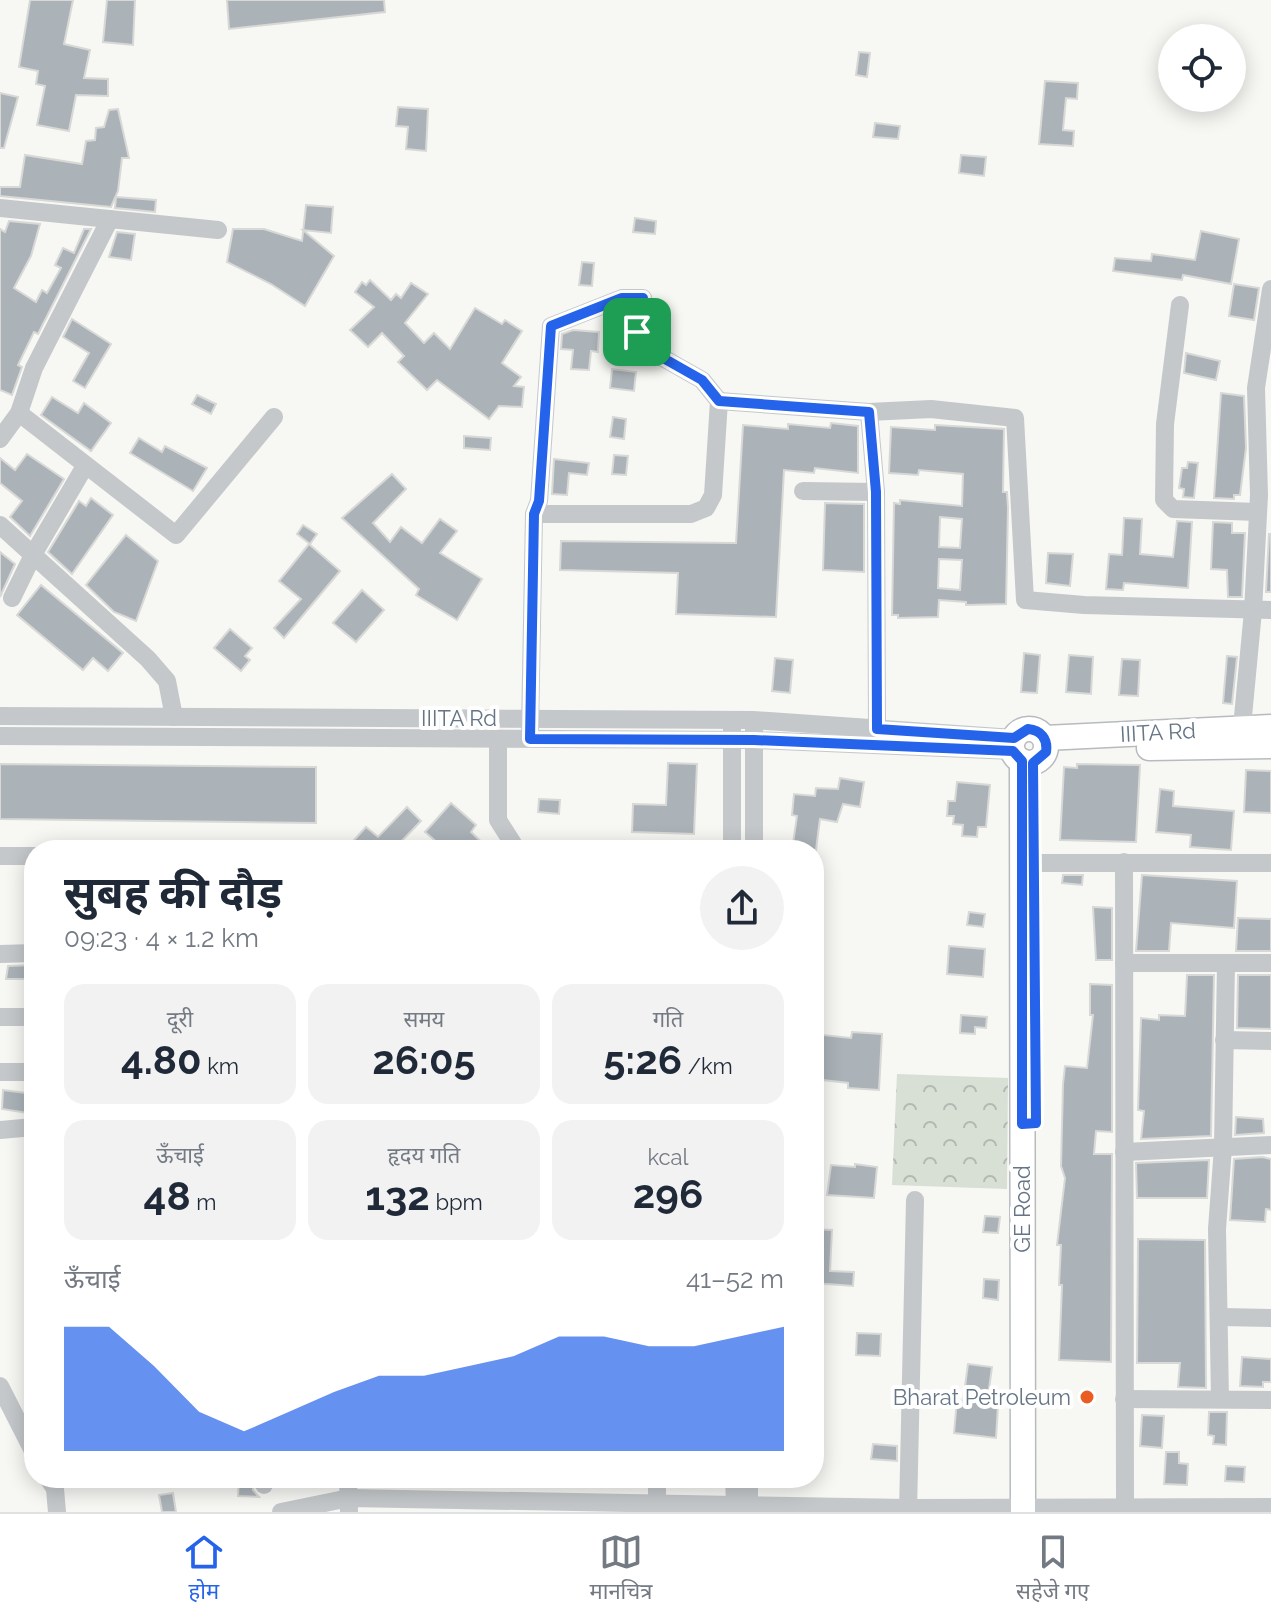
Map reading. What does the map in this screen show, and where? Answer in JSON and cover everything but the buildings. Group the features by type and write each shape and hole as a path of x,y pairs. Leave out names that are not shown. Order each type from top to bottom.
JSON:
{"main road":[{"name":"IIITA Rd","path":"1029,750 1242,727 1271,727"},
{"name":"IIITA Rd","path":"1029,750 1271,746"},
{"name":"GE Road","path":"1029,750 1036,863 1029,1123"},
{"name":"GE Road","path":"1029,750 1030,1509"}],"street":[{"path":"0,208 218,230"},
{"path":"0,439 19,413 34,368 110,219"},
{"path":"1242,727 1262,611 1258,512 1271,289"},
{"path":"530,739 534,514 539,501 551,326 622,298 643,298 632,312 637,332 649,350 702,380 719,401 713,495 706,508 691,514 534,514"},
{"path":"1180,305 1165,424 1164,500 1173,509 1258,512"},
{"path":"719,401 869,412 931,409 1015,418 1025,600 1262,611"},
{"path":"869,412 876,492 877,729"},
{"path":"19,413 176,535 274,417"},
{"path":"12,598 34,553 85,466"},
{"path":"803,491 876,492"},
{"path":"0,525 34,553 167,681 174,717"},
{"name":"IIITA Rd","path":"0,716 753,720 877,729 1029,750"},
{"path":"732,720 732,840"},
{"path":"753,720 754,840"},
{"name":"IIITA Rd","path":"0,736 754,740 1029,750"},
{"path":"498,739 498,820 511,840"},
{"path":"0,856 24,856"},
{"path":"1124,862 1125,1506"},
{"path":"1036,863 1271,863"},
{"path":"0,954 24,953"},
{"path":"1124,963 1271,963"},
{"path":"1220,1399 1221,1317 1217,1229 1223,1147 1226,963"},
{"path":"0,1017 24,1017"},
{"path":"1224,1040 1271,1041"},
{"path":"0,1072 24,1072"},
{"path":"0,1130 24,1128"},
{"path":"1124,1152 1271,1145"},
{"path":"908,1510 915,1200"},
{"path":"1221,1317 1271,1318"},
{"path":"0,1386 24,1433"},
{"path":"1124,1399 1271,1400"},
{"path":"54,1488 57,1512"},
{"path":"657,1488 657,1503"},
{"path":"737,1488 742,1506"},
{"path":"742,1506 746,1488"},
{"path":"281,1512 349,1505 657,1503 908,1510 1271,1507"}],"green space":[{"path":"897,1074 1008,1078 1007,1189 892,1185"}],"place":[{"name":"Bharat Petroleum","path":"1087,1397"}],"route":[{"path":"622,298 643,298 632,312 637,332 649,350 702,380 719,401 869,412 876,492 877,729 1014,738 1028,729 1039,732 1045,738 1046,752 1033,763 1036,1123 1022,1124 1022,761 1013,751 754,740 530,739 534,514 539,501 551,326 622,298"}]}
